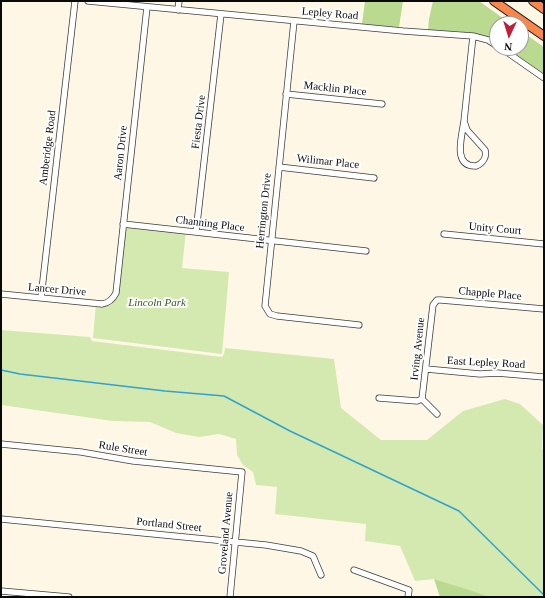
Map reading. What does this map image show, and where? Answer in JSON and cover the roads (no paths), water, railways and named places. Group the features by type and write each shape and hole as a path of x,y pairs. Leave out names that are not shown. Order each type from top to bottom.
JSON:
{"highway":[{"path":"494,1 544,36"},
{"path":"533,1 544,9"}],"street":[{"name":"Amberidge Road","path":"41,298 75,1"},
{"name":"Lepley Road","path":"88,1 294,21 473,36 489,41"},
{"path":"178,10 179,1"},
{"name":"Aaron Drive","path":"110,301 116,293 147,7"},
{"name":"Fiesta Drive","path":"196,232 221,14"},
{"name":"Herrington Drive","path":"294,21 265,302 267,310 270,314 277,316 359,325"},
{"path":"464,121 467,130 485,150 485,158 483,162 476,166 467,165 463,162 460,155 473,36"},
{"path":"512,56 544,78"},
{"name":"Macklin Place","path":"286,94 382,104"},
{"name":"Wilimar Place","path":"279,167 374,178"},
{"name":"Channing Place","path":"123,224 366,251"},
{"name":"Unity Court","path":"444,234 544,244"},
{"name":"Lancer Drive","path":"1,294 102,304 110,301"},
{"name":"Chapple Place","path":"434,302 441,300 544,310"},
{"name":"Irving Avenue","path":"422,399 434,302"},
{"name":"East Lepley Road","path":"426,369 480,374 497,373 544,377"},
{"path":"379,398 417,401 422,399 436,414"},
{"name":"Rule Street","path":"1,444 81,452 133,461 242,472"},
{"name":"Groveland Avenue","path":"230,597 242,472"},
{"name":"Portland Street","path":"1,519 266,545 310,554 314,558 321,575"},
{"path":"354,570 408,590 408,597"},
{"path":"1,591 69,597"}],"waterway":[{"path":"1,370 20,374 165,391 224,396 290,431 459,511 544,595"}],"park label":[{"name":"Lincoln Park","path":"157,303"}]}
